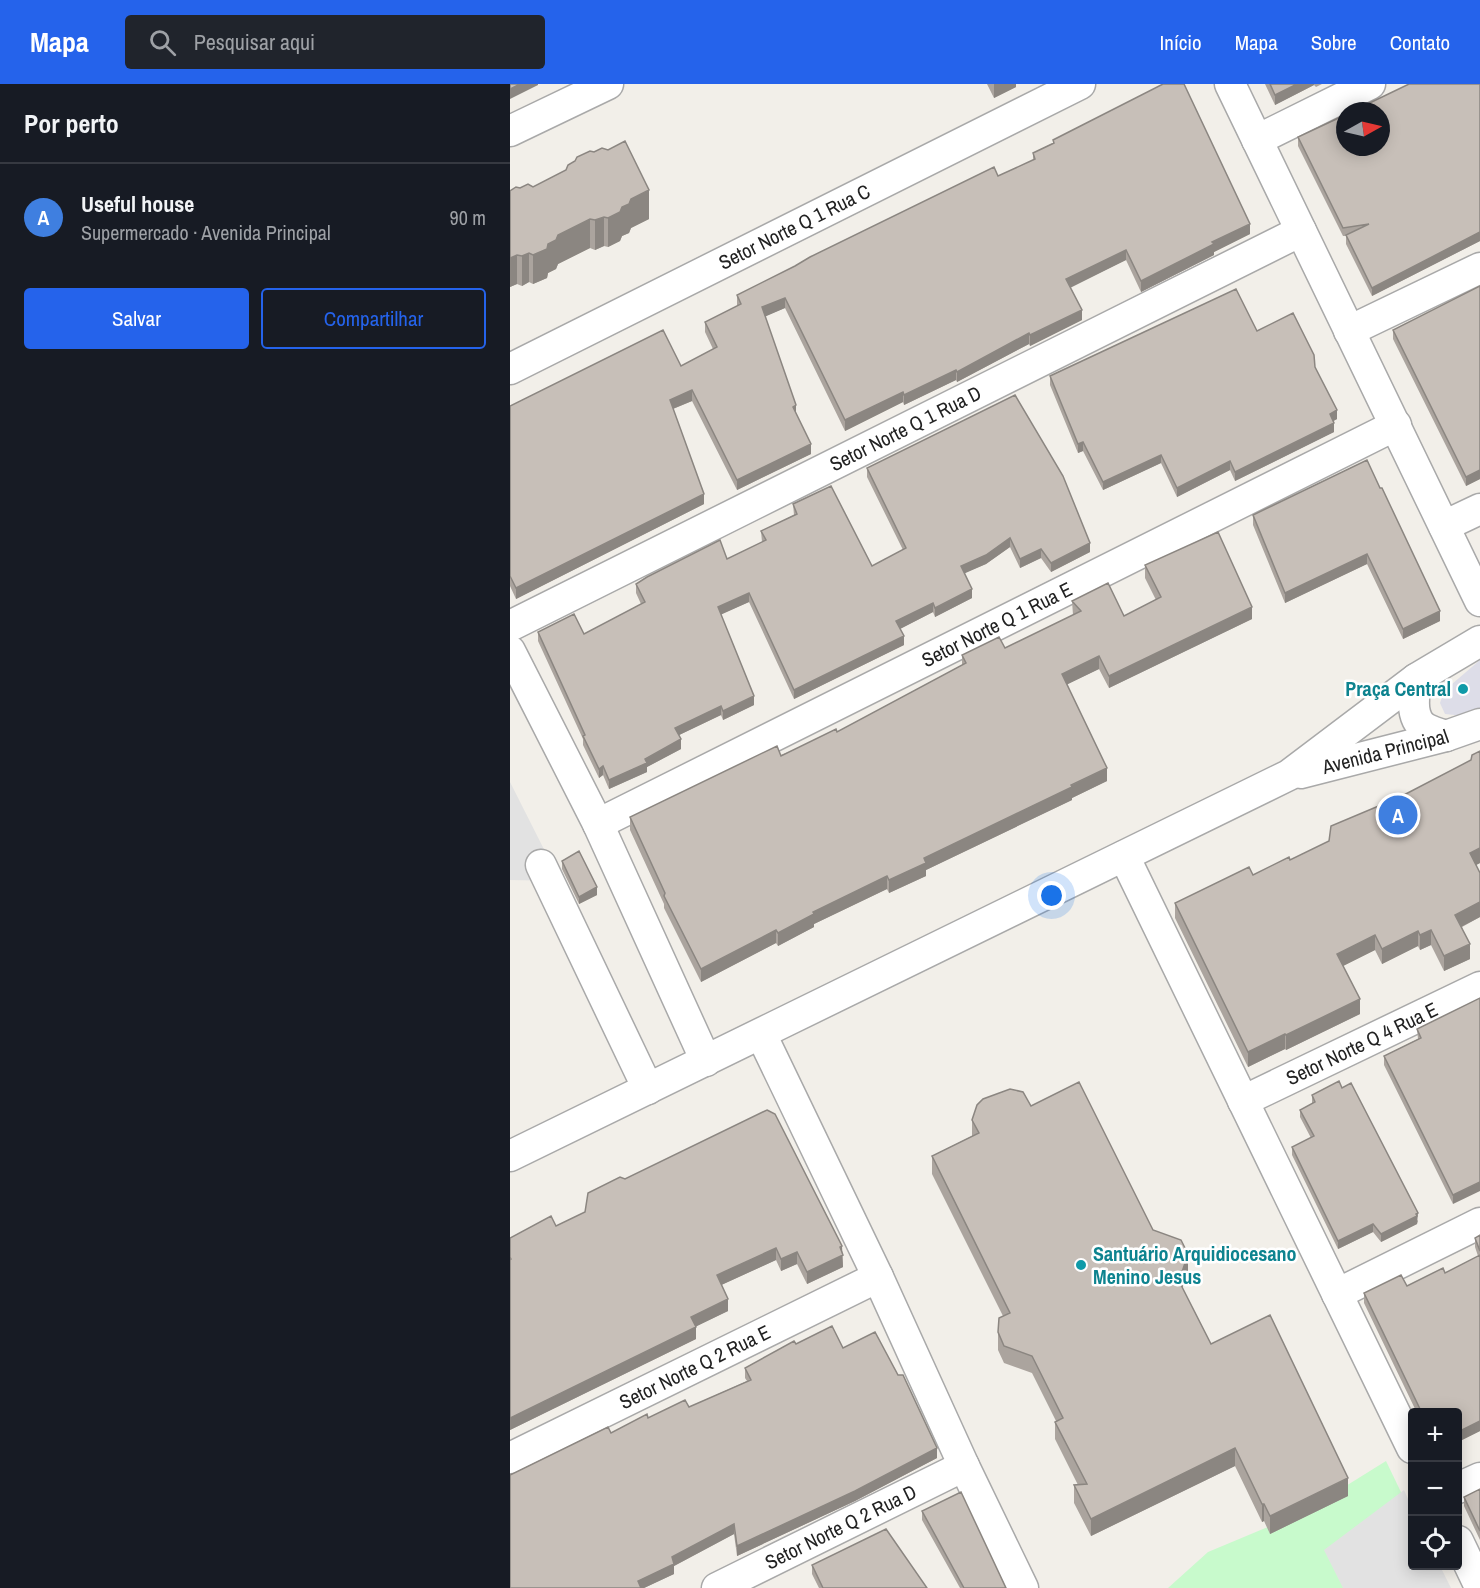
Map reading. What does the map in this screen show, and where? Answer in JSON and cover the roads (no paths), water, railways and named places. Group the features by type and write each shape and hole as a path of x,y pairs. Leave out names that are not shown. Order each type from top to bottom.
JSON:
{"street":[{"path":"510,131 608,84"},
{"name":"Setor Norte Q 1 Rua C","path":"510,369 1080,84"},
{"path":"1230,84 1480,601"},
{"path":"1257,140 1370,84"},
{"name":"Setor Norte Q 1 Rua D","path":"510,626 1301,231"},
{"path":"1348,332 1480,268"},
{"name":"Setor Norte Q 1 Rua E","path":"598,824 1396,425"},
{"path":"1444,526 1480,509"},
{"path":"510,1156 1289,775 1416,679 1480,641"},
{"path":"510,651 598,824 706,1061"},
{"path":"1416,679 1413,705 1416,717 1425,729 1446,736"},
{"name":"Avenida Principal","path":"1289,775 1446,736 1480,724"},
{"path":"1124,856 1408,1438"},
{"path":"541,865 648,1089"},
{"name":"Setor Norte Q 4 Rua E","path":"1243,1101 1480,987"},
{"path":"761,1034 878,1277 964,1466 1023,1588"},
{"path":"1337,1294 1480,1223"},
{"name":"Setor Norte Q 2 Rua E","path":"510,1458 878,1277"},
{"name":"Setor Norte Q 2 Rua D","path":"717,1588 964,1466"},
{"path":"1462,1486 1480,1478"},
{"path":"1462,1549 1480,1587"}],"place":[{"name":"Praça Central","path":"1463,689"},
{"name":"Useful house","path":"1398,815"},
{"name":"Santuário Arquidiocesano Menino Jesus","path":"1081,1265"}]}
